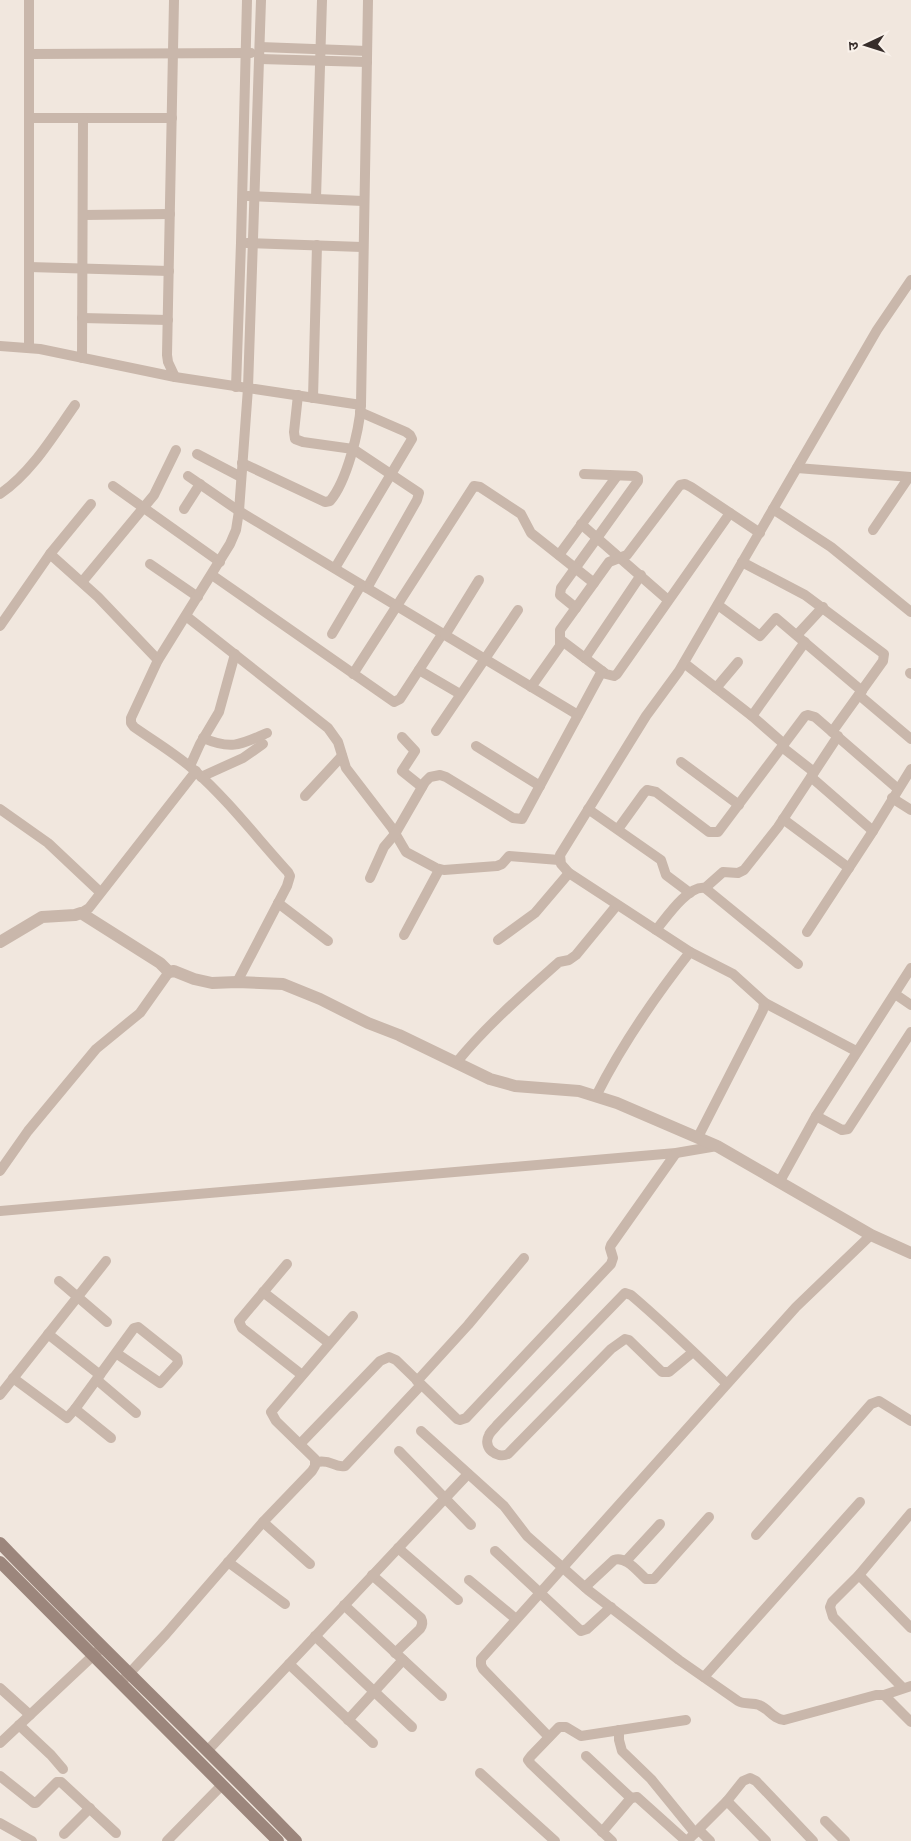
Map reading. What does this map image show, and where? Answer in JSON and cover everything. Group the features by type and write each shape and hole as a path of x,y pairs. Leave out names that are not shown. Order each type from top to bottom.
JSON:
{"main road":[{"path":"0,1543 97,1651 121,1684 278,1841"},
{"path":"0,1562 97,1651 129,1673 208,1750 296,1841"}],"street":[{"path":"29,347 30,0"},
{"path":"174,0 168,362 175,377"},
{"path":"316,198 322,0"},
{"path":"242,463 324,502 330,501 333,497 353,449 360,423 368,0"},
{"path":"236,387 247,1 261,1 248,388 236,530 220,562 158,660 131,718 131,723 134,727 195,771 288,872 289,881 237,982"},
{"path":"30,54 260,53 320,49 367,51"},
{"path":"260,53 320,61 367,62"},
{"path":"30,118 172,118"},
{"path":"82,358 83,118"},
{"path":"242,196 364,201"},
{"path":"82,215 170,214"},
{"path":"241,243 362,247"},
{"path":"313,398 317,245"},
{"path":"29,267 169,271"},
{"path":"559,860 560,855 649,711 684,663 878,330 911,280"},
{"path":"82,318 168,320"},
{"path":"0,346 29,347 175,377 298,395 360,408 410,434 412,439 410,443 335,568"},
{"path":"298,395 295,439 303,442 353,449 417,491 419,496 332,634"},
{"path":"0,494 16,482 36,459 75,405"},
{"path":"82,582 144,508 158,487 176,450"},
{"path":"197,454 241,477"},
{"path":"797,468 910,477"},
{"path":"576,608 562,598 559,591 638,481 638,478 635,476 584,474"},
{"path":"188,476 239,511 578,715"},
{"path":"559,555 617,476"},
{"path":"873,530 910,477"},
{"path":"184,509 200,484"},
{"path":"531,687 560,646 560,630 594,583 613,559 631,551 680,485 685,484 691,487 760,533"},
{"path":"113,486 220,562"},
{"path":"353,674 474,486 480,487 521,514 532,533 594,583"},
{"path":"0,626 50,554 90,504"},
{"path":"774,509 831,548 911,612"},
{"path":"561,640 610,676 617,674 730,513"},
{"path":"581,524 668,600"},
{"path":"50,554 82,582 158,660"},
{"path":"705,888 723,872 741,872 761,849 813,774 860,693 883,662 884,654 823,607 792,587 742,562"},
{"path":"150,564 198,597"},
{"path":"212,575 394,702 400,699 479,580"},
{"path":"584,658 640,575"},
{"path":"718,604 760,636 776,618 911,739"},
{"path":"752,716 823,607"},
{"path":"436,731 518,610"},
{"path":"186,616 321,721 338,742 346,768 353,780 392,828 406,852 440,870 497,866 502,864 509,856 559,860 569,873 690,952 736,976 765,1003 856,1052"},
{"path":"0,942 42,917 75,915 88,908 195,771 200,744 219,712 235,654"},
{"path":"716,688 738,662"},
{"path":"684,663 752,716 873,831"},
{"path":"419,670 460,694"},
{"path":"370,878 384,847 395,834 430,776 440,775 518,820 522,820 602,671"},
{"path":"618,829 648,790 656,792 712,834 715,834 720,830 805,716 808,715 815,717 835,734 911,810"},
{"path":"200,744 230,746 267,733"},
{"path":"402,737 415,751 402,771 422,787"},
{"path":"195,771 243,758 262,744"},
{"path":"476,746 540,786"},
{"path":"305,796 342,756"},
{"path":"681,762 739,805"},
{"path":"807,932 911,769"},
{"path":"0,809 48,843 100,892"},
{"path":"588,809 661,860 666,875 690,893"},
{"path":"783,819 849,868"},
{"path":"404,935 440,870"},
{"path":"498,940 535,913 569,873"},
{"path":"656,930 673,908 690,893 697,888 705,888 798,964"},
{"path":"278,903 328,941"},
{"path":"456,1063 485,1029 507,1008 559,962 569,960 576,955 618,905"},
{"path":"81,913 160,963 169,972 178,972 207,982 271,983 294,988 503,1084 579,1091 698,1137 780,1181 870,1235 911,1253"},
{"path":"596,1096 636,1026 658,993 690,952"},
{"path":"780,1181 816,1116 911,968"},
{"path":"0,1171 28,1131 96,1049 140,1013 169,972"},
{"path":"895,994 911,1005"},
{"path":"698,1137 765,1003"},
{"path":"816,1116 842,1130 848,1129 911,1032"},
{"path":"0,1210 676,1153 717,1146"},
{"path":"300,1444 385,1358 392,1357 457,1419 466,1418 610,1264 613,1258 611,1245 676,1153"},
{"path":"549,1737 481,1666 481,1659 726,1383 796,1307 870,1235"},
{"path":"316,1462 326,1460 337,1466 345,1466 419,1383 524,1258"},
{"path":"0,1395 106,1261"},
{"path":"288,1264 241,1318 240,1324 242,1328 302,1375"},
{"path":"59,1281 107,1322"},
{"path":"263,1292 329,1344"},
{"path":"693,1352 669,1372 659,1371 629,1340 624,1339 508,1454 498,1455 488,1447 489,1435 497,1425 625,1293 631,1295 693,1352 726,1383"},
{"path":"316,1462 276,1421 271,1412 353,1316"},
{"path":"13,1378 65,1418 69,1418 134,1328 138,1327 177,1358 178,1363 163,1382 158,1382 116,1353"},
{"path":"48,1334 99,1377 136,1413"},
{"path":"756,1535 871,1404 879,1401 911,1421"},
{"path":"75,1409 111,1438"},
{"path":"421,1431 509,1510 527,1536 611,1608 738,1701 747,1705 760,1705 779,1720 792,1719 849,1702 876,1695 884,1695 907,1687 833,1617 831,1612 832,1602 859,1575 911,1514"},
{"path":"399,1451 446,1497 471,1525"},
{"path":"121,1684 263,1522 312,1471 316,1462"},
{"path":"208,1750 468,1474"},
{"path":"704,1677 860,1502"},
{"path":"585,1587 614,1560 620,1558 646,1579 654,1580 709,1517"},
{"path":"263,1522 310,1564"},
{"path":"626,1561 660,1524"},
{"path":"398,1548 458,1600"},
{"path":"495,1551 581,1631 587,1629 611,1608"},
{"path":"228,1562 285,1604"},
{"path":"348,1720 374,1692 423,1626 421,1618 372,1575"},
{"path":"859,1575 911,1628"},
{"path":"470,1580 516,1619"},
{"path":"344,1605 442,1696"},
{"path":"315,1636 412,1727"},
{"path":"0,1743 97,1651"},
{"path":"289,1664 373,1743"},
{"path":"0,1688 30,1715"},
{"path":"884,1695 911,1722"},
{"path":"612,1841 529,1762 531,1756 559,1727 563,1727 579,1736 686,1720"},
{"path":"19,1725 63,1769"},
{"path":"619,1730 622,1752 651,1779 697,1832 710,1841"},
{"path":"586,1756 631,1798"},
{"path":"480,1773 555,1841"},
{"path":"0,1776 34,1803 57,1782 61,1782 116,1833"},
{"path":"602,1832 631,1798 637,1797 686,1841 727,1801 743,1781 747,1778 752,1778 813,1841"},
{"path":"167,1841 222,1785"},
{"path":"727,1801 766,1841"},
{"path":"64,1834 90,1808"},
{"path":"825,1821 845,1841"},
{"path":"0,1823 32,1841"}]}
